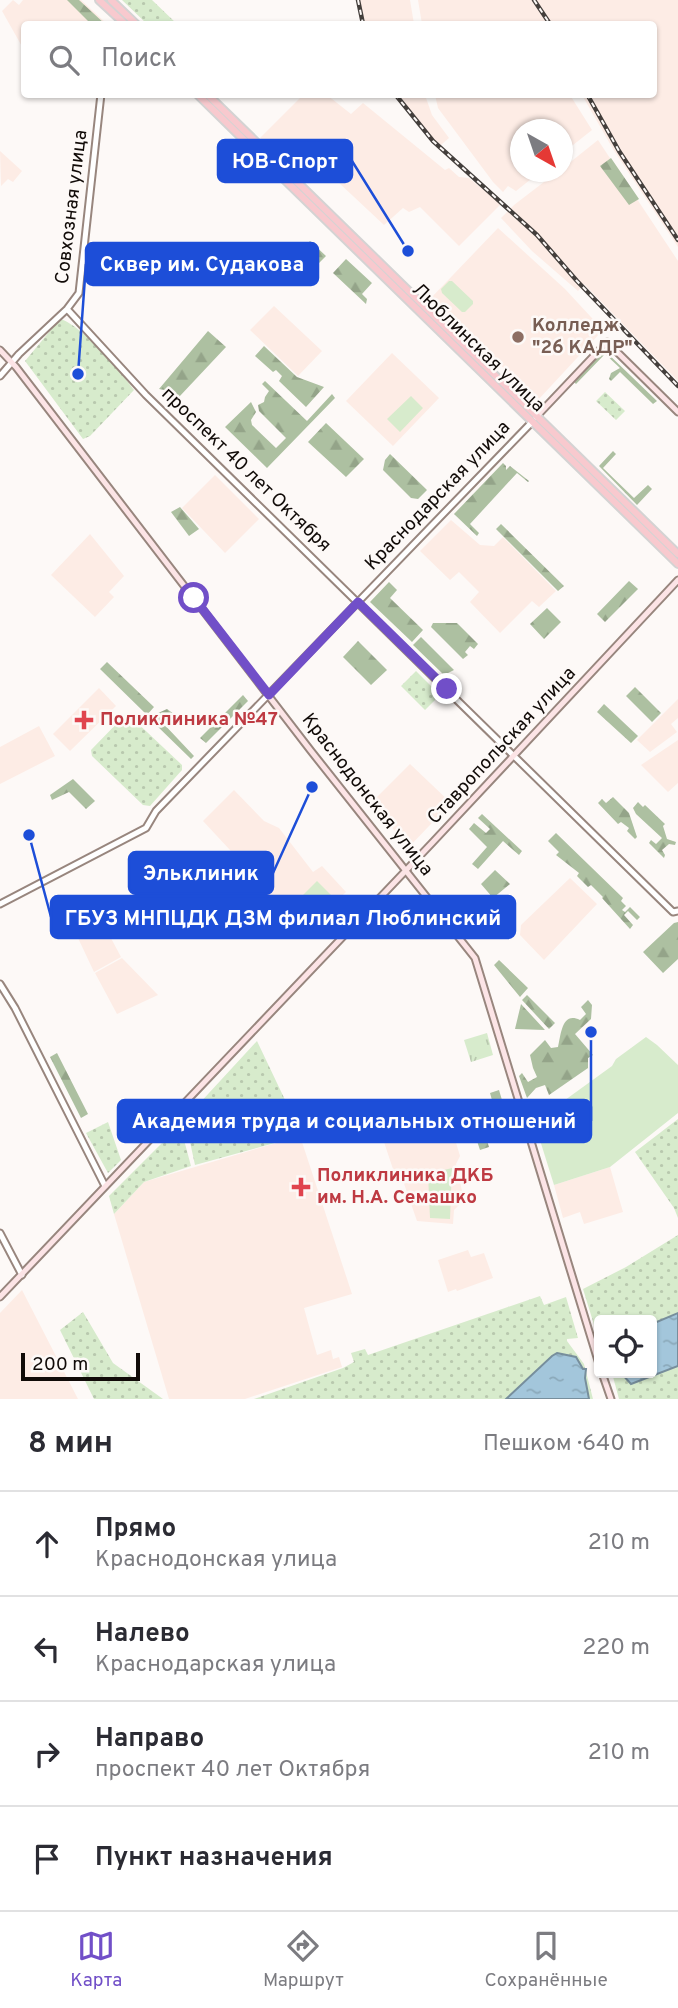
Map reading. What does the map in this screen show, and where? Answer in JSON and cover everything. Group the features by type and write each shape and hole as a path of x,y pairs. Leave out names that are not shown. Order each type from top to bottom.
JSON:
{"main road":[{"path":"99,0 122,21"},
{"path":"111,0 133,21"},
{"name":"Люблинская улица","path":"201,98 678,554"},
{"name":"Люблинская улица","path":"211,98 678,564"},
{"name":"Краснодарская улица","path":"534,419 607,342 678,412"},
{"name":"Краснодонская улица","path":"0,350 472,954 477,963 594,1348"},
{"name":"Ставропольская улица","path":"0,1297 515,756 678,580"},
{"path":"604,1378 611,1399"}],"street":[{"name":"Совхозная улица","path":"0,376 67,309 79,293 101,98"},
{"name":"проспект 40 лет Октября","path":"67,309 146,395 673,912 678,911"},
{"name":"Краснодарская улица","path":"0,904 144,830 156,811 534,419"},
{"path":"0,985 15,1008 105,1186"},
{"path":"0,1233 22,1275"}],"shaded area":[{"path":"13,0 19,5 23,0 81,0 104,21 21,21 21,45 2,11"},
{"path":"359,0 410,0 414,21 363,21"},
{"path":"418,0 678,0 678,247 613,149 584,98 657,98 657,21 422,21"},
{"path":"300,98 331,98 351,114 363,103 445,170 449,168 459,177 469,178 501,204 459,246 420,207 409,212 403,208 384,225 307,153 290,166 260,138"},
{"path":"401,98 426,98 432,115 449,138 441,145 425,131"},
{"path":"436,98 572,98 592,130 573,145 573,119 510,119 510,182 527,182 516,191 508,186 503,192 438,108"},
{"path":"598,140 678,261 678,381 584,284 578,291 532,251 501,218 544,182 573,182 573,160"},
{"path":"0,151 22,171 13,182 8,179 1,186"},
{"path":"498,228 565,289 603,330 538,400 482,348 484,346 471,336 463,325 458,327 430,299"},
{"path":"274,306 322,351 298,376 250,330"},
{"path":"392,353 439,398 393,446 346,401"},
{"path":"215,475 259,519 225,553 182,508"},
{"path":"451,520 480,545 494,546 503,537 556,591 539,607 532,601 500,633 470,602 479,592 459,572 450,580 420,551"},
{"path":"90,534 124,576 109,592 114,597 95,617 51,575"},
{"name":"Поликлиника №47","path":"99,688 116,706 70,751 53,734"},
{"path":"678,699 678,718 671,724 677,732 650,752 637,740"},
{"path":"39,726 55,756 0,784 0,747"},
{"path":"678,740 678,783 668,792 641,765"},
{"path":"410,764 451,803 408,848 372,802"},
{"path":"234,790 264,821 279,828 313,872 322,866 346,892 299,937 272,913 278,906 271,900 239,931 233,926 211,882 235,860 230,850 203,821"},
{"path":"570,878 597,904 544,960 520,935 521,925"},
{"path":"103,923 121,957 94,972 78,938"},
{"path":"122,958 158,995 117,1014 95,973"},
{"path":"448,1116 460,1156 456,1164 464,1200 454,1210 453,1224 417,1221 401,1175 399,1171 394,1172 382,1136"},
{"path":"300,1136 352,1294 304,1308 317,1355 331,1350 333,1359 339,1357 342,1367 245,1399 169,1399 114,1214 144,1182"},
{"path":"610,1167 623,1212 584,1224 580,1212 563,1218 554,1185"},
{"path":"468,1250 471,1257 484,1253 493,1278 448,1292 438,1260"},
{"path":"22,1290 78,1399 0,1399 0,1313"}],"green space":[{"path":"67,0 79,0 102,21 88,21"},
{"path":"122,0 152,0 174,21 144,21"},
{"path":"611,158 639,199 629,205 600,166"},
{"path":"310,241 326,256 312,270 296,255"},
{"path":"346,259 372,283 362,294 367,299 366,304 333,273"},
{"path":"449,281 473,301 465,312 442,293 441,289"},
{"path":"60,319 89,338 134,390 90,436 83,439 25,361"},
{"path":"208,331 226,347 179,397 170,391 159,389"},
{"path":"264,346 297,377 324,387 306,407 279,381 282,376 276,370 273,372 255,356"},
{"path":"604,350 657,401 653,404 620,372 611,381 611,373 620,368 605,354 576,384 574,382"},
{"path":"265,381 307,421 332,394 335,398 267,468 225,427 251,402 256,412 251,420 252,425 276,448 286,438 259,411 258,405 264,402 269,391 262,384"},
{"path":"605,392 625,411 616,420 596,401"},
{"path":"411,396 423,408 400,432 387,419"},
{"path":"326,423 364,459 346,477 308,442"},
{"path":"613,451 616,454 603,468 634,498 648,485 652,489 637,505 599,466"},
{"path":"390,454 427,490 418,499 411,498 383,470 385,460"},
{"path":"503,463 506,470 510,466 529,481 517,473 470,524 479,533 477,536 454,514"},
{"path":"180,507 199,529 189,536 171,512"},
{"path":"501,524 564,586 558,591 496,529"},
{"path":"629,581 638,589 605,622 597,614"},
{"path":"389,582 397,590 390,598 423,630 412,642 370,602"},
{"path":"547,608 561,622 544,639 530,624"},
{"path":"433,623 457,623 478,644 474,649 470,646 465,652 468,655 463,659 431,627"},
{"path":"421,637 454,670 444,675 413,645"},
{"path":"358,641 387,670 371,685 343,657"},
{"path":"107,662 154,707 147,715 100,669"},
{"path":"416,671 440,695 425,710 401,686"},
{"path":"635,687 661,713 652,722 626,696"},
{"path":"243,695 248,701 206,743 200,738"},
{"path":"604,704 638,736 631,743 597,712"},
{"path":"167,709 174,714 168,720 164,717 161,721 194,756 191,759 154,723 156,714"},
{"path":"125,715 130,716 182,765 182,770 150,806 143,805 92,756 91,750"},
{"path":"73,779 95,801 86,809 69,792 52,800 50,795"},
{"path":"613,797 629,813 637,837 635,839 627,831 629,828 621,822 618,824 598,803 602,799 606,803"},
{"path":"638,802 665,824 663,826 667,839 676,842 675,845 669,844 662,850 664,858 649,843 651,840 656,844 662,838 636,814 633,808"},
{"path":"482,814 522,851 519,855 503,841 478,869 472,864 487,847 469,829 474,823 486,833 490,829 478,818"},
{"path":"556,833 623,898 621,901 626,906 622,910 625,912 630,907 640,917 637,920 628,911 624,915 633,925 630,929 591,885 588,887 577,876 579,873 556,855 559,852 548,841"},
{"path":"495,870 510,884 493,898 481,884"},
{"path":"317,881 333,897 306,924 290,908"},
{"path":"74,912 82,926 57,939 50,925"},
{"path":"678,922 678,959 663,973 643,952"},
{"path":"499,960 528,988 520,997 494,965"},
{"path":"527,995 555,1023 549,1029 522,1000"},
{"path":"588,1000 592,1005 591,1019 575,1034 593,1055 588,1058 588,1068 549,1095 545,1085 536,1088 527,1098 519,1076 522,1073 528,1082 537,1077 530,1055 545,1040 551,1048 558,1047 563,1025 569,1019 580,1020 586,1014 581,1007"},
{"path":"521,1004 545,1030 515,1029"},
{"path":"487,1033 493,1055 471,1062 464,1040"},
{"path":"646,1037 678,1065 678,1113 610,1167 554,1185 539,1137 540,1115 612,1066 616,1059"},
{"path":"257,1041 300,1136 195,1165 185,1119"},
{"path":"57,1053 88,1114 81,1118 50,1057"},
{"path":"499,1090 513,1137 503,1140 490,1093"},
{"path":"474,1099 489,1147 480,1150 464,1102"},
{"path":"678,1119 678,1218 674,1208 635,1152"},
{"path":"108,1122 121,1160 108,1173 86,1133"},
{"path":"180,1125 191,1166 144,1182 114,1214 109,1196"},
{"path":"452,1168 450,1219 430,1218 428,1174"},
{"path":"678,1235 678,1313 657,1322 657,1315 594,1315 594,1325 583,1289 626,1267"},
{"path":"540,1296 544,1305 566,1297 578,1338 567,1341 584,1364 593,1399 254,1399 343,1368 354,1362 351,1353 365,1349 368,1355"},
{"path":"83,1312 113,1363 163,1399 94,1399 60,1330"},
{"path":"678,1366 678,1399 619,1399 613,1378 626,1378 631,1384 647,1378 657,1378 657,1374"}],"water":[{"path":"678,1313 678,1366 657,1374 657,1322"},
{"path":"557,1353 576,1357 583,1369 586,1369 589,1399 506,1399 552,1356"},
{"path":"626,1378 647,1378 631,1384"}],"railway":[{"path":"358,0 362,21"},
{"path":"534,0 548,21"},
{"path":"398,98 433,141 537,235 577,281 678,386"},
{"path":"589,98 619,151 678,240"}],"place":[{"name":"ЮВ-Спорт","path":"408,251"},
{"name":"Колледж \"26 КАДР\"","path":"518,337"},
{"name":"Сквер им. Судакова","path":"78,374"},
{"name":"Поликлиника №47","path":"84,720"},
{"name":"Эльклиник","path":"312,787"},
{"name":"ГБУЗ МНПЦДК ДЗМ филиал Люблинский","path":"29,835"},
{"name":"Академия труда и социальных отношений","path":"591,1032"},
{"name":"Поликлиника ДКБ им. Н.А. Семашко","path":"301,1187"}],"route":[{"path":"194,598 269,695 358,602 447,689"}]}
